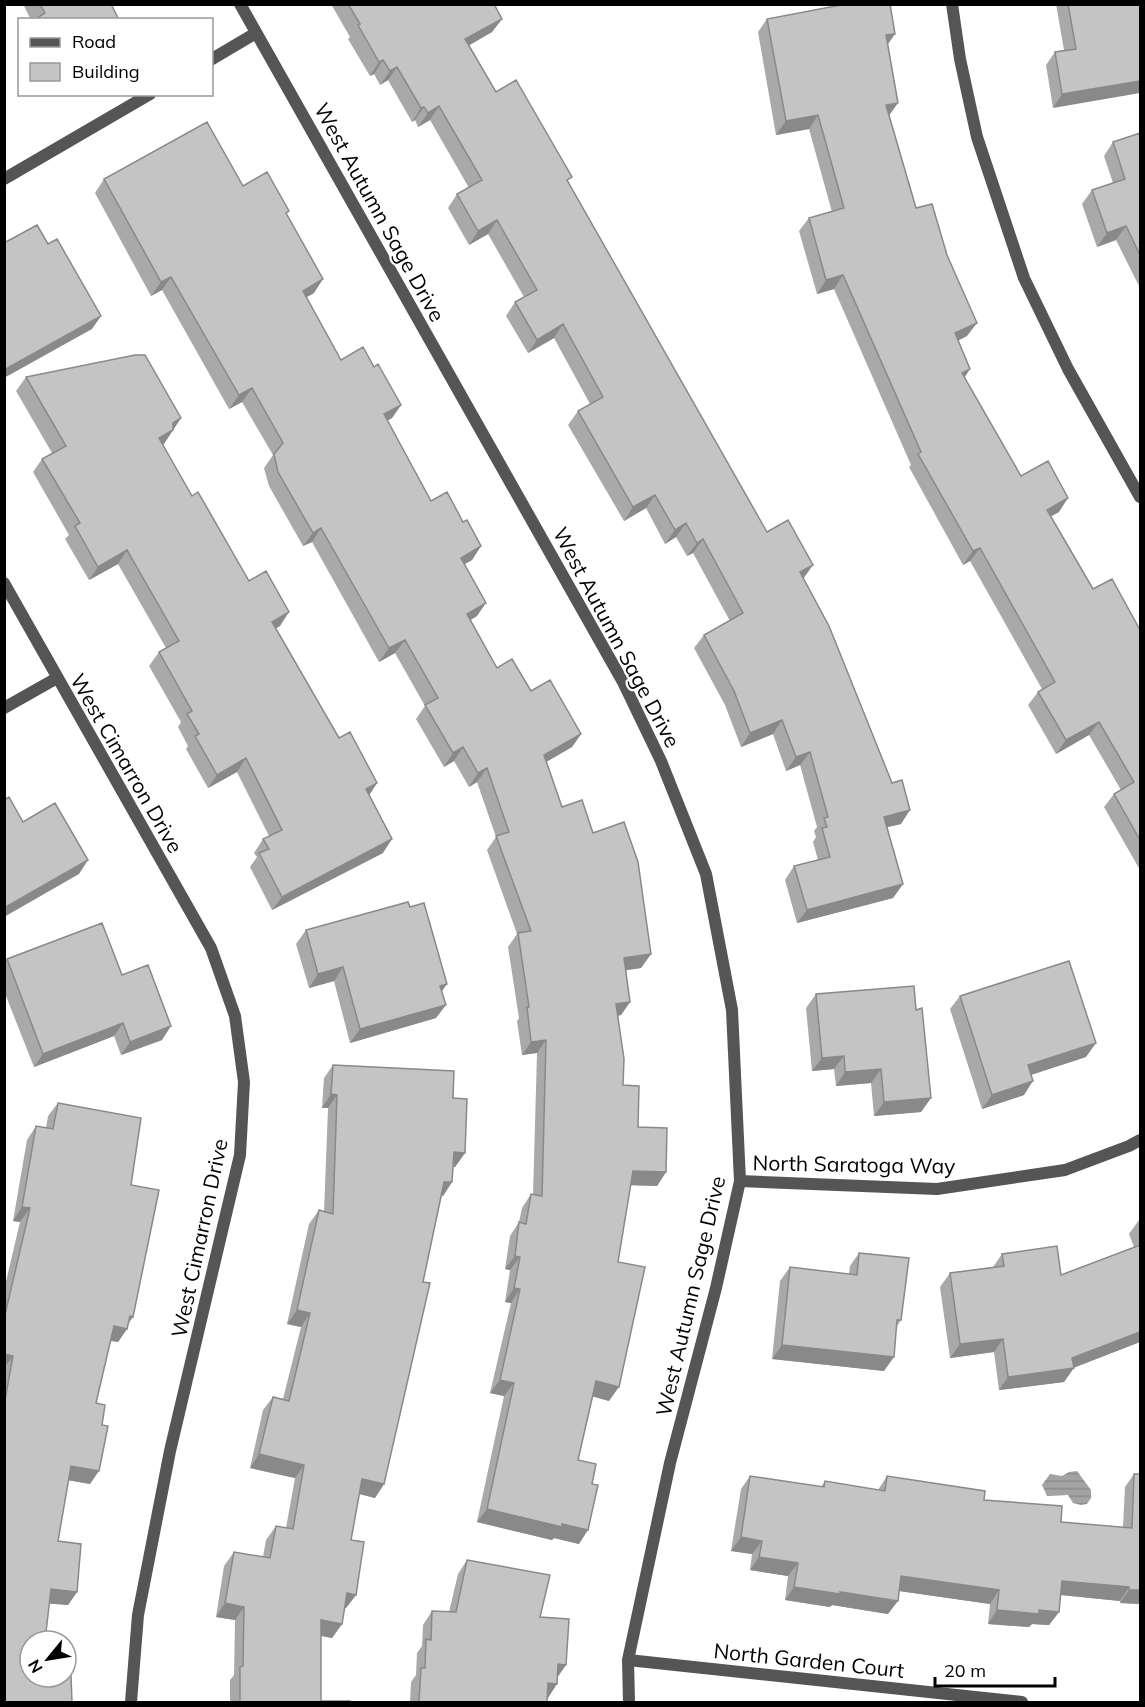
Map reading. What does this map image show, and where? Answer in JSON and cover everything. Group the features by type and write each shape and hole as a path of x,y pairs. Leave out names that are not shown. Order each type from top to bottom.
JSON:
{"street":[{"name":"West Autumn Sage Drive","path":"240,4 623,682 661,761 706,874 732,1010 740,1181 716,1288 670,1463 628,1660 629,1702"},
{"path":"952,4 960,59 977,137 1024,278 1068,369 1140,497"},
{"path":"213,58 256,33"},
{"path":"4,179 147,96"},
{"name":"West Cimarron Drive","path":"4,582 211,948 235,1016 244,1082 240,1155 170,1452 138,1615 131,1702"},
{"path":"4,708 57,678"},
{"name":"North Saratoga Way","path":"740,1181 937,1189 1065,1170 1140,1140"},
{"name":"North Garden Court","path":"628,1660 1022,1702"}],"shaded area":[{"path":"1077,1471 1091,1490 1091,1498 1087,1504 1073,1503 1068,1495 1047,1496 1042,1485 1050,1474 1062,1476"}],"building":[{"path":"40,4 111,4 118,18 37,18 45,13"},
{"path":"348,4 494,4 502,19 465,39 496,92 516,80 572,177 567,180 767,532 788,520 813,565 800,572 829,626 892,783 902,780 910,810 884,817 903,884 807,910 794,866 830,857 822,828 827,827 824,818 828,817 810,752 796,757 782,720 750,733 734,691 704,635 743,613 703,539 697,543 686,523 675,530 655,495 633,507 578,411 603,397 563,324 537,340 515,302 537,290 497,220 478,231 457,194 482,180 439,106 428,113 424,107 421,108 397,67 390,71 383,60 379,62"},
{"path":"846,4 890,4 895,34 886,35 898,103 886,105 916,208 932,204 947,255 977,323 955,333 970,369 962,373 1021,476 1048,461 1068,498 1047,510 1093,589 1112,579 1140,630 1140,840 1114,794 1134,782 1099,722 1066,740 1038,692 1055,682 980,548 973,551 918,454 921,452 843,275 826,280 809,218 844,208 818,115 786,121 767,19"},
{"path":"1068,4 1140,4 1140,81 1062,94 1055,52 1076,49"},
{"path":"207,122 243,186 267,172 289,211 286,213 323,279 303,291 341,360 363,347 374,367 378,364 401,405 384,414 431,501 447,492 463,522 467,520 481,546 461,558 486,603 467,614 497,668 512,659 531,691 550,680 581,734 544,755 562,807 582,800 593,833 624,822 638,862 651,954 624,958 630,1002 616,1004 624,1059 623,1085 639,1086 638,1127 667,1128 666,1172 633,1171 618,1262 645,1267 619,1387 596,1381 578,1460 596,1464 592,1484 598,1485 588,1530 562,1524 562,1527 487,1509 514,1383 500,1380 520,1289 514,1288 520,1257 515,1256 519,1222 526,1224 531,1194 542,1196 546,1040 531,1042 527,1007 529,1007 518,933 531,931 496,836 509,832 487,768 478,773 463,747 453,753 425,705 438,698 405,640 389,648 321,528 313,533 278,472 274,454 283,443 252,388 239,395 171,277 161,282 104,179"},
{"path":"1140,133 1140,255 1126,226 1107,233 1092,190 1125,179 1113,142"},
{"path":"37,225 48,244 57,239 101,316 4,370 4,243"},
{"path":"135,355 145,355 181,418 173,423 173,430 159,438 192,496 198,492 249,581 266,571 289,612 272,622 339,738 350,732 377,783 366,789 392,839 282,897 259,853 269,849 263,839 282,830 246,758 217,775 195,736 199,734 187,714 192,711 159,652 179,641 127,550 98,567 75,526 80,523 42,459 66,446 26,377"},
{"path":"9,797 23,822 55,803 88,860 4,908 4,800"},
{"path":"408,902 410,907 424,903 447,984 440,986 446,1005 360,1029 343,967 318,974 306,930"},
{"path":"102,923 122,975 148,965 171,1026 130,1042 123,1023 43,1054 7,959"},
{"path":"1069,961 1096,1043 1028,1065 1033,1081 992,1095 960,996"},
{"path":"914,986 916,1010 922,1008 931,1098 884,1102 881,1069 845,1072 844,1056 822,1058 816,994"},
{"path":"333,1065 454,1071 453,1098 467,1099 465,1153 454,1152 452,1182 444,1182 423,1282 430,1283 384,1484 362,1479 351,1540 364,1542 356,1595 347,1593 342,1624 321,1620 321,1701 350,1702 240,1702 244,1607 225,1603 234,1552 270,1558 276,1526 293,1529 304,1465 259,1454 273,1397 289,1401 310,1313 297,1310 319,1210 333,1214 337,1095 331,1094"},
{"path":"58,1103 141,1118 131,1185 159,1190 133,1317 130,1316 127,1329 114,1326 96,1403 105,1405 102,1425 108,1426 99,1471 71,1466 58,1541 81,1544 77,1592 51,1589 46,1629 18,1629 18,1689 72,1689 72,1702 4,1702 4,1405 13,1356 4,1354 4,1319 30,1208 22,1207 36,1126 53,1129"},
{"path":"1140,1245 1140,1332 1072,1358 1074,1368 1008,1377 1003,1339 960,1344 950,1273 1004,1266 1002,1254 1057,1246 1061,1275"},
{"path":"859,1253 909,1258 901,1320 897,1320 894,1357 782,1345 790,1267 857,1275"},
{"path":"1134,1474 1140,1474 1140,1590 1062,1581 1059,1612 1039,1610 1039,1614 997,1610 999,1590 901,1576 898,1601 794,1587 798,1563 759,1557 762,1541 741,1537 750,1476 824,1487 825,1481 885,1491 887,1476 985,1491 984,1500 1062,1506 1061,1522 1132,1528"},
{"path":"467,1560 550,1575 540,1617 569,1619 566,1665 558,1664 557,1684 548,1683 547,1702 419,1702 421,1668 425,1668 426,1639 431,1640 432,1611 456,1612"}]}
